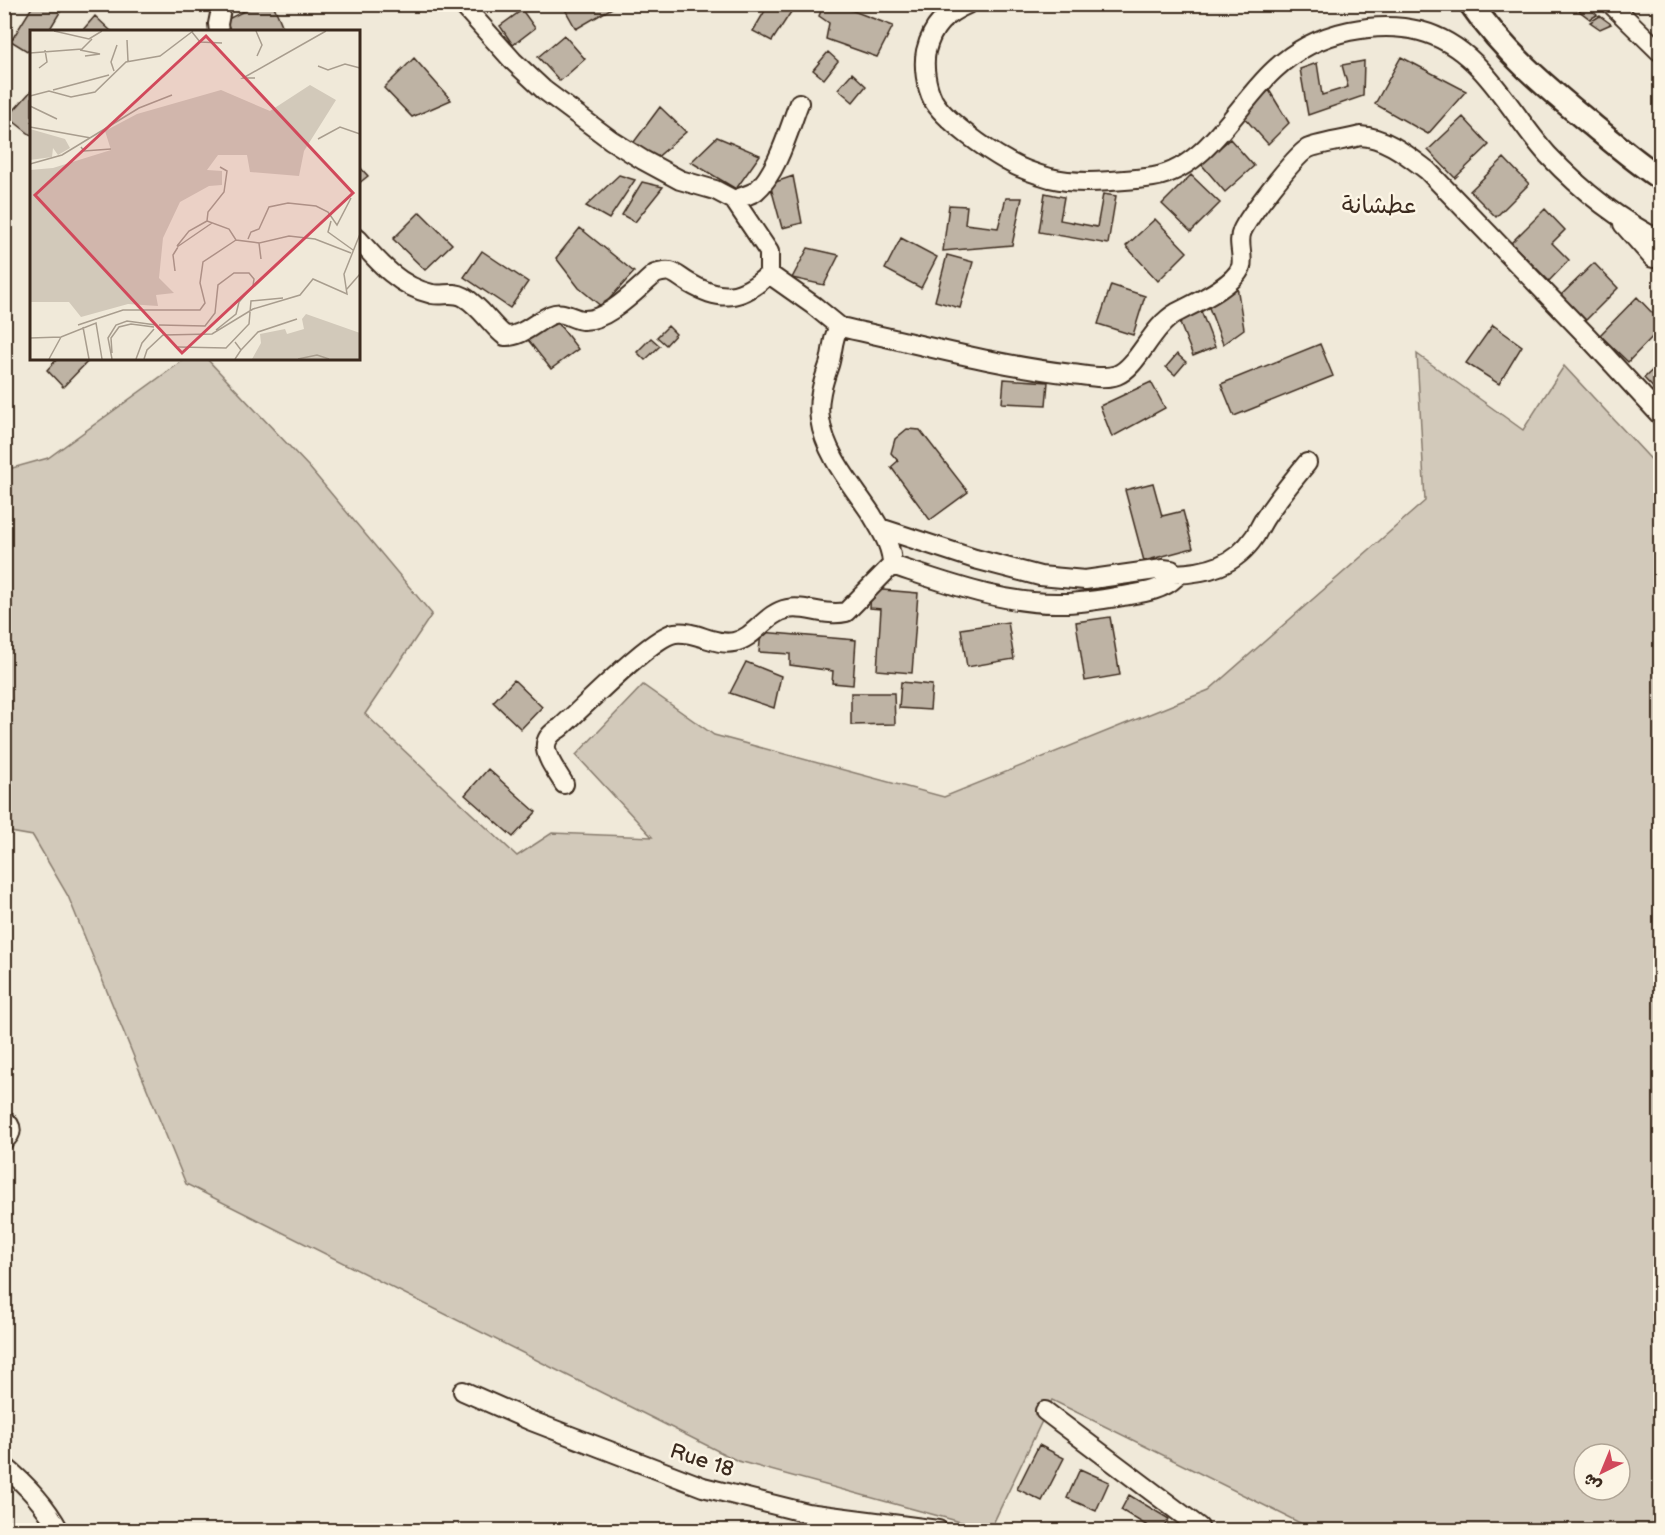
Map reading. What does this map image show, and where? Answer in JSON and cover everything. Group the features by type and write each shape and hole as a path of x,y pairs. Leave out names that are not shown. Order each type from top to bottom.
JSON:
{"main road":[{"path":"1471,4 1506,50 1565,103 1643,167 1660,178"}],"street":[{"path":"219,30 222,4"},
{"path":"360,241 382,267 407,285 433,294 451,293 462,296 505,336 514,336 553,314 569,314 582,320 606,315 655,274 665,270 674,272 701,290 717,296 734,295 753,289 768,274 769,252 734,200 715,190 680,180 611,140 537,83 513,61 462,4"},
{"path":"968,4 954,10 940,22 930,36 925,67 928,88 933,100 952,121 1008,162 1050,178 1071,181 1155,177 1174,171 1188,163 1210,142 1274,69 1298,51 1334,34 1369,27 1394,26 1441,38 1459,48 1476,63 1548,154 1590,196 1616,216 1660,240 1655,248 1657,265"},
{"path":"1611,4 1659,51"},
{"path":"734,200 755,191 766,178 777,159 799,103"},
{"path":"768,274 840,327 1042,371 1116,376 1132,364 1152,335 1174,314 1227,285 1234,277 1241,266 1241,233 1256,209 1307,149 1368,136 1395,148 1426,170 1579,327 1660,415"},
{"path":"1616,216 1657,265"},
{"path":"564,784 548,755 545,741 549,734 560,728 639,655 663,637 676,633 694,634 712,641 732,643 745,638 776,613 789,608 822,613 846,612 892,565 892,552 880,528 827,447 819,418 821,387 834,351 834,333 840,327"},
{"path":"1173,574 1197,573 1220,566 1238,556 1254,538 1265,518 1307,463"},
{"path":"880,528 975,559 1040,576 1085,580 1163,569 1171,570 1174,578 1152,590 1065,603 1013,600 892,565"},
{"path":"4,1120 12,1130 4,1140"},
{"name":"Rue 18","path":"463,1391 529,1420 703,1487 807,1513 938,1530"},
{"path":"1045,1411 1200,1530"},
{"path":"4,1466 21,1480 48,1510 59,1530"}],"shaded area":[{"path":"1417,354 1523,430 1564,366 1660,469 1660,1530 1314,1530 1052,1400 990,1530 738,1461 186,1184 68,896 33,836 5,831 5,470 48,458 184,360 208,360 309,467 432,614 365,714 517,856 552,833 652,837 576,755 643,685 714,735 944,797 1209,690 1425,501"}],"building":[{"path":"34,4 65,4 49,30 30,30 30,53 11,41"},
{"path":"258,4 273,4 284,30 230,30 226,20"},
{"path":"562,4 619,4 576,29"},
{"path":"769,4 785,4 793,9 772,41 753,31"},
{"path":"824,4 835,4 893,26 877,57 826,39 829,23 819,16"},
{"path":"1586,4 1597,15 1590,19 1578,10"},
{"path":"522,10 535,28 513,45 500,26"},
{"path":"95,16 110,30 83,30"},
{"path":"1600,16 1611,24 1600,29 1590,22"},
{"path":"564,35 585,59 560,81 538,57"},
{"path":"828,52 838,61 824,79 813,70"},
{"path":"1401,57 1466,91 1428,134 1375,104"},
{"path":"414,58 451,100 412,117 384,88"},
{"path":"1364,61 1363,96 1308,115 1300,69 1317,63 1322,95 1348,87 1342,65"},
{"path":"852,73 866,86 853,102 838,89"},
{"path":"1269,90 1289,123 1268,144 1242,115"},
{"path":"30,92 30,134 8,117"},
{"path":"660,107 686,132 654,160 631,146"},
{"path":"1463,117 1489,145 1455,178 1428,150"},
{"path":"717,137 760,155 736,189 691,162"},
{"path":"1230,139 1254,166 1225,192 1201,164"},
{"path":"1504,158 1529,184 1496,217 1470,191"},
{"path":"360,167 368,176 360,182"},
{"path":"619,175 635,180 609,219 586,206"},
{"path":"1191,175 1220,203 1191,232 1162,204"},
{"path":"793,176 802,223 782,228 770,184"},
{"path":"642,182 663,187 635,222 622,215"},
{"path":"1045,193 1064,197 1060,220 1097,227 1103,194 1116,196 1108,244 1039,232"},
{"path":"1006,198 1022,198 1012,245 943,251 949,205 967,206 965,224 998,228"},
{"path":"1545,209 1565,230 1552,243 1569,260 1549,281 1511,243"},
{"path":"420,212 452,244 425,270 393,239"},
{"path":"1155,219 1187,252 1158,281 1126,246"},
{"path":"580,228 634,272 602,307 579,288 556,258"},
{"path":"901,238 937,257 921,288 885,269"},
{"path":"808,248 839,255 824,285 792,278"},
{"path":"482,251 528,282 510,308 464,277"},
{"path":"947,255 973,262 960,308 935,301"},
{"path":"1594,263 1618,288 1584,322 1559,297"},
{"path":"1111,285 1145,296 1133,335 1098,324"},
{"path":"1237,286 1244,329 1223,344 1208,305"},
{"path":"1637,297 1660,321 1660,329 1628,362 1600,335"},
{"path":"1201,311 1215,347 1193,356 1179,321"},
{"path":"555,319 578,349 551,369 528,340"},
{"path":"1493,325 1522,346 1499,384 1466,363"},
{"path":"668,326 676,334 666,345 657,337"},
{"path":"651,338 660,346 645,360 637,352"},
{"path":"1320,344 1333,376 1234,416 1221,384"},
{"path":"1177,354 1186,362 1175,375 1166,367"},
{"path":"56,360 89,360 63,387 47,370"},
{"path":"1660,363 1660,395 1644,378"},
{"path":"1004,379 1048,382 1046,405 1002,403"},
{"path":"1151,382 1165,408 1112,437 1100,406"},
{"path":"907,429 920,430 968,492 930,520 891,467 898,461 891,453 895,439"},
{"path":"1153,483 1162,516 1183,511 1193,548 1144,561 1125,490"},
{"path":"871,589 918,593 912,673 877,670 881,609 870,608"},
{"path":"1110,617 1120,675 1085,681 1076,622"},
{"path":"1008,622 1014,659 967,667 961,629"},
{"path":"761,632 856,640 853,685 832,683 833,671 790,665 790,654 759,652"},
{"path":"746,662 781,676 774,708 730,693"},
{"path":"514,680 542,707 521,729 493,702"},
{"path":"901,682 932,685 930,710 899,708"},
{"path":"851,693 894,693 895,724 851,725"},
{"path":"488,769 536,812 513,837 465,795"},
{"path":"1039,1445 1064,1458 1042,1501 1017,1489"},
{"path":"1080,1469 1109,1482 1096,1511 1067,1498"},
{"path":"1129,1495 1169,1519 1162,1530 1154,1530 1121,1510"}],"district":[{"name":"عطشانة","path":"1379,205"}]}
